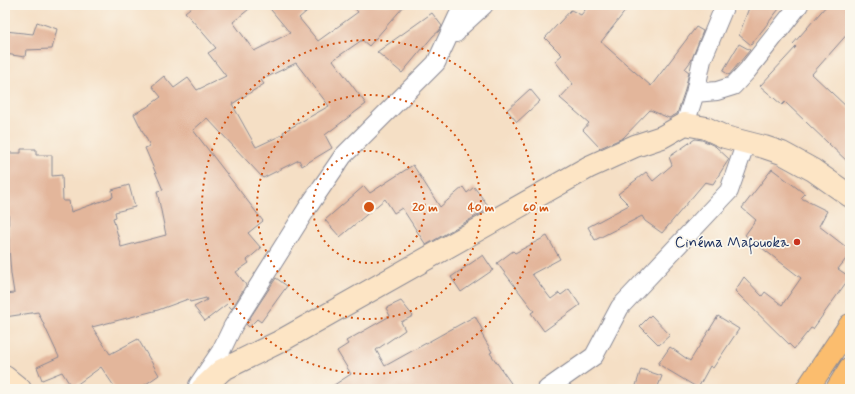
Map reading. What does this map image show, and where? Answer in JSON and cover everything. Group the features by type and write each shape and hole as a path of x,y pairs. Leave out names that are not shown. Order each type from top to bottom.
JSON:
{"highway":[{"path":"807,389 850,325"},
{"path":"837,389 850,368"}],"street":[{"path":"436,63 463,5"},
{"path":"195,389 221,351 233,326 308,207 343,156 436,63 461,26 484,5"},
{"path":"685,124 695,93 702,60 725,5"},
{"path":"695,93 717,91 733,86 747,71 799,5"},
{"path":"202,389 222,370 279,342 589,167 635,146 662,137 685,124 706,128 725,137 776,151 799,161 850,196"},
{"path":"551,388 594,356 620,307 729,191 746,142"},
{"path":"5,377 20,389"}],"building":[{"path":"194,5 254,5 233,22 254,51 290,33 267,5 314,5 299,18 318,41 358,12 352,5 405,5 369,46 362,40 333,60 366,104 325,135 332,148 302,166 299,160 263,178 207,118 193,130 263,221 248,233 261,248 247,260 249,263 236,272 246,285 232,309 227,304 205,321 194,307 207,300 206,298 190,302 188,299 158,310 92,327 110,354 138,339 159,375 139,389 116,389 101,367 72,388 62,372 42,380 37,367 59,357 38,312 5,317 5,294 14,293 9,248 8,188 5,188 5,153 21,153 21,149 36,149 36,155 52,155 52,176 62,175 63,201 69,201 71,212 113,197 112,190 129,185 135,207 115,212 116,217 113,218 121,247 166,235 157,191 163,190 145,148 150,146 134,114 161,97 152,86 164,76 174,88 188,78 197,90 226,76 208,53 216,48 185,12","holes":["296,63 329,106 283,132 284,134 256,147 232,104 264,84 261,80"]},
{"path":"589,5 630,5 601,42 651,86 696,27 703,31 691,61 685,69 689,72 677,114 669,118 650,110 623,138 600,148 583,130 589,123 560,98 573,84 555,61 562,55 545,38 571,10 581,15"},
{"path":"750,5 782,5 751,45 739,35"},
{"path":"827,5 850,5 850,31 812,74 850,110 850,164 785,102 782,105 760,86 796,47 793,44"},
{"path":"432,13 442,26 402,73 377,52"},
{"path":"37,22 57,29 52,49 26,50 25,57 5,54 5,31 33,34"},
{"path":"739,44 750,50 729,75 723,71"},
{"path":"530,89 540,101 517,122 507,110"},
{"path":"695,139 702,140 715,146 729,159 713,184 705,182 662,233 645,221 642,216 595,240 588,227 629,205 618,194 646,172 653,181 672,165 669,157"},
{"path":"413,165 440,207 463,187 467,193 474,187 490,208 426,245 402,208 394,213 385,199 340,237 325,220 364,186 370,193"},
{"path":"772,169 805,194 801,198 827,211 819,226 850,250 850,254 838,269 850,277 813,329 811,328 794,349 735,291 744,277 762,296 765,292 782,305 801,278 745,235 756,220 742,208"},
{"path":"547,236 560,259 532,274 551,299 559,293 561,295 569,289 580,305 544,331 531,313 534,311 497,263 513,251 515,253"},
{"path":"483,255 493,270 461,292 451,277"},
{"path":"276,278 287,286 261,322 257,319 249,327 246,324"},
{"path":"401,301 413,316 401,322 405,330 376,350 385,366 475,316 483,331 481,333 492,352 490,353 515,389 328,389 351,374 337,351 348,344 346,341 390,316 386,308"},
{"path":"651,315 670,335 659,345 640,326"},
{"path":"718,316 739,329 713,368 710,366 698,388 658,364 670,347 690,361"},
{"path":"641,369 662,376 657,389 635,389"}],"place":[{"name":"Cinéma Mafouoka","path":"797,242"}]}
